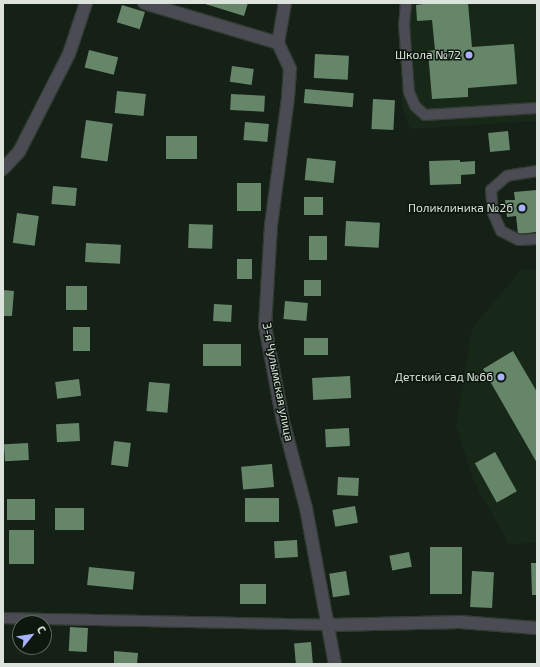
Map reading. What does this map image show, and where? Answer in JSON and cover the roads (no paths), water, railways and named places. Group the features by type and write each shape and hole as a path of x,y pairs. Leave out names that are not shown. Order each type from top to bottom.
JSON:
{"street":[{"path":"3,169 19,152 69,54 86,3"},
{"path":"144,3 278,43 285,3"},
{"name":"3-я Чулымская улица","path":"278,43 290,69 288,98 271,225 265,326 283,421 306,508 330,625 335,664"},
{"path":"330,625 460,622 537,628"}],"lane":[{"path":"406,3 404,24 409,92 415,106 425,115 537,108"},
{"path":"537,171 507,176 491,190 493,213 501,231 519,240 537,239"},
{"path":"3,618 330,625"}],"place":[{"name":"Школа №72","path":"469,55"},
{"name":"Поликлиника №26","path":"522,208"},
{"name":"Детский сад №66","path":"501,377"}]}
